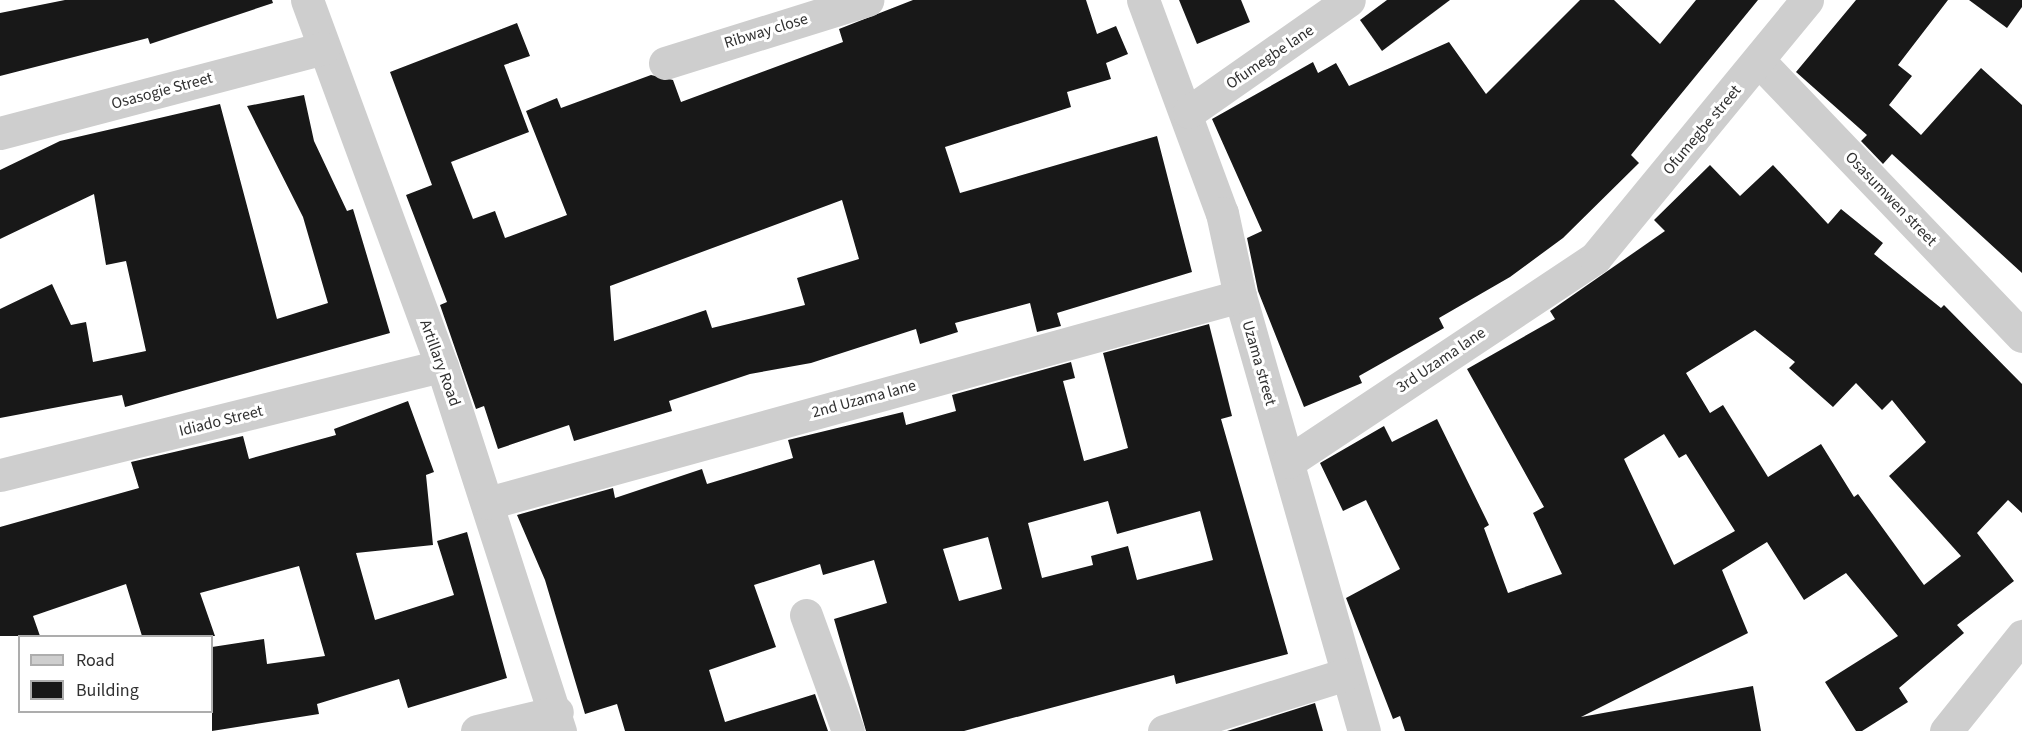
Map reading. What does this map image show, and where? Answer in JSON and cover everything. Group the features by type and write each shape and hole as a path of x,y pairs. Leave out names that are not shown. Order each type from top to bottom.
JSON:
{"street":[{"name":"Artillary Road","path":"307,0 442,366 558,722"},
{"name":"Ribway close","path":"665,63 867,0"},
{"name":"Uzama street","path":"1143,0 1189,112 1222,213 1240,296 1364,731"},
{"name":"Ofumegbe lane","path":"1189,112 1349,0"},
{"name":"Ofumegbe street","path":"1595,258 1760,62 1807,0"},
{"name":"Osasogie Street","path":"0,133 323,48"},
{"name":"Osasumwen street","path":"1760,62 2022,336"},
{"name":"3rd Uzama lane","path":"1288,462 1595,258"},
{"name":"2nd Uzama lane","path":"488,502 1240,296"},
{"name":"Idiado Street","path":"0,475 442,366"},
{"path":"806,615 848,731"},
{"path":"1946,731 2022,636"},
{"path":"1164,731 1346,674"},
{"path":"477,731 558,722"}],"building":[{"path":"65,0 272,0 273,3 150,44 148,38 0,76 0,13"},
{"path":"913,0 1086,0 1097,34 1116,26 1128,54 1106,63 1111,79 1067,92 1071,107 945,147 960,193 1157,136 1192,272 1057,313 1061,326 1037,332 1030,303 955,323 958,332 920,344 916,329 811,363 750,374 669,401 672,411 574,441 569,425 498,449 484,406 476,409 440,305 447,302 406,195 432,185 390,72 517,23 530,56 504,65 529,132 451,162 473,219 495,211 505,238 567,215 526,111 557,98 561,108 651,75 673,80 681,102 843,42 839,29","holes":["842,200 859,259 797,278 805,305 712,328 706,310 614,341 610,286"]},
{"path":"1179,0 1241,0 1250,22 1197,44"},
{"path":"1387,0 1450,0 1382,51 1360,20"},
{"path":"1580,0 1614,0 1660,44 1696,0 1758,0 1631,155 1639,163 1563,238 1510,277 1439,318 1444,328 1359,376 1362,383 1304,407 1258,291 1247,238 1262,231 1212,119 1313,62 1318,73 1336,63 1349,86 1449,42 1486,94"},
{"path":"1856,0 1948,0 1898,65 1912,76 1889,105 1921,135 1981,68 2022,105 2022,273 1892,154 1883,164 1861,141 1867,135 1796,72"},
{"path":"1969,0 2022,0 2022,7 2007,28"},
{"path":"304,95 314,141 347,211 353,209 390,333 125,407 122,395 0,418 0,309 52,284 71,325 86,322 93,362 146,351 126,261 106,265 94,194 0,239 0,170 60,141 220,104 277,319 328,303 303,217 247,106"},
{"path":"1710,165 1740,196 1773,165 1828,224 1841,209 1883,243 1874,254 1941,308 1944,305 2022,384 2022,513 2008,500 1977,533 2014,581 1957,625 1964,633 1899,688 1908,702 1862,731 1856,731 1825,682 1898,636 1846,573 1804,600 1767,542 1722,570 1748,633 1581,717 1753,686 1761,731 1405,731 1400,716 1393,719 1346,598 1400,569 1366,500 1343,511 1320,463 1384,426 1392,442 1437,419 1489,525 1484,528 1508,593 1562,574 1533,513 1544,507 1467,369 1555,319 1550,311 1665,231 1654,220","holes":["1755,330 1795,362 1789,368 1833,407 1856,383 1882,410 1892,400 1926,442 1889,476 1961,556 1924,585 1858,494 1854,497 1821,444 1768,477 1723,405 1710,413 1686,373","1664,434 1679,458 1686,454 1735,531 1674,565 1624,459"]},
{"path":"1209,324 1232,416 1221,419 1288,654 1176,684 1174,675 964,731 866,731 834,619 887,603 874,560 823,575 820,564 754,585 776,647 709,670 725,722 815,694 828,731 625,731 617,704 585,714 545,580 517,515 613,488 615,498 702,469 707,484 793,458 788,440 903,412 906,425 956,411 952,395 1071,362 1075,378 1063,381 1084,461 1128,448 1103,353","holes":["1108,501 1117,534 1200,511 1213,560 1137,580 1128,546 1091,556 1093,565 1042,578 1028,523","988,537 1002,589 959,601 943,549"]},
{"path":"408,401 434,472 426,475 433,545 356,553 375,620 454,595 437,541 467,532 507,678 408,708 399,679 317,704 319,714 212,731 213,647 264,639 267,664 325,656 299,566 200,593 215,636 142,635 126,584 33,616 40,635 0,636 0,527 139,488 131,462 243,436 249,459 336,435 334,429"},
{"path":"1315,703 1323,731 1227,731"}]}
